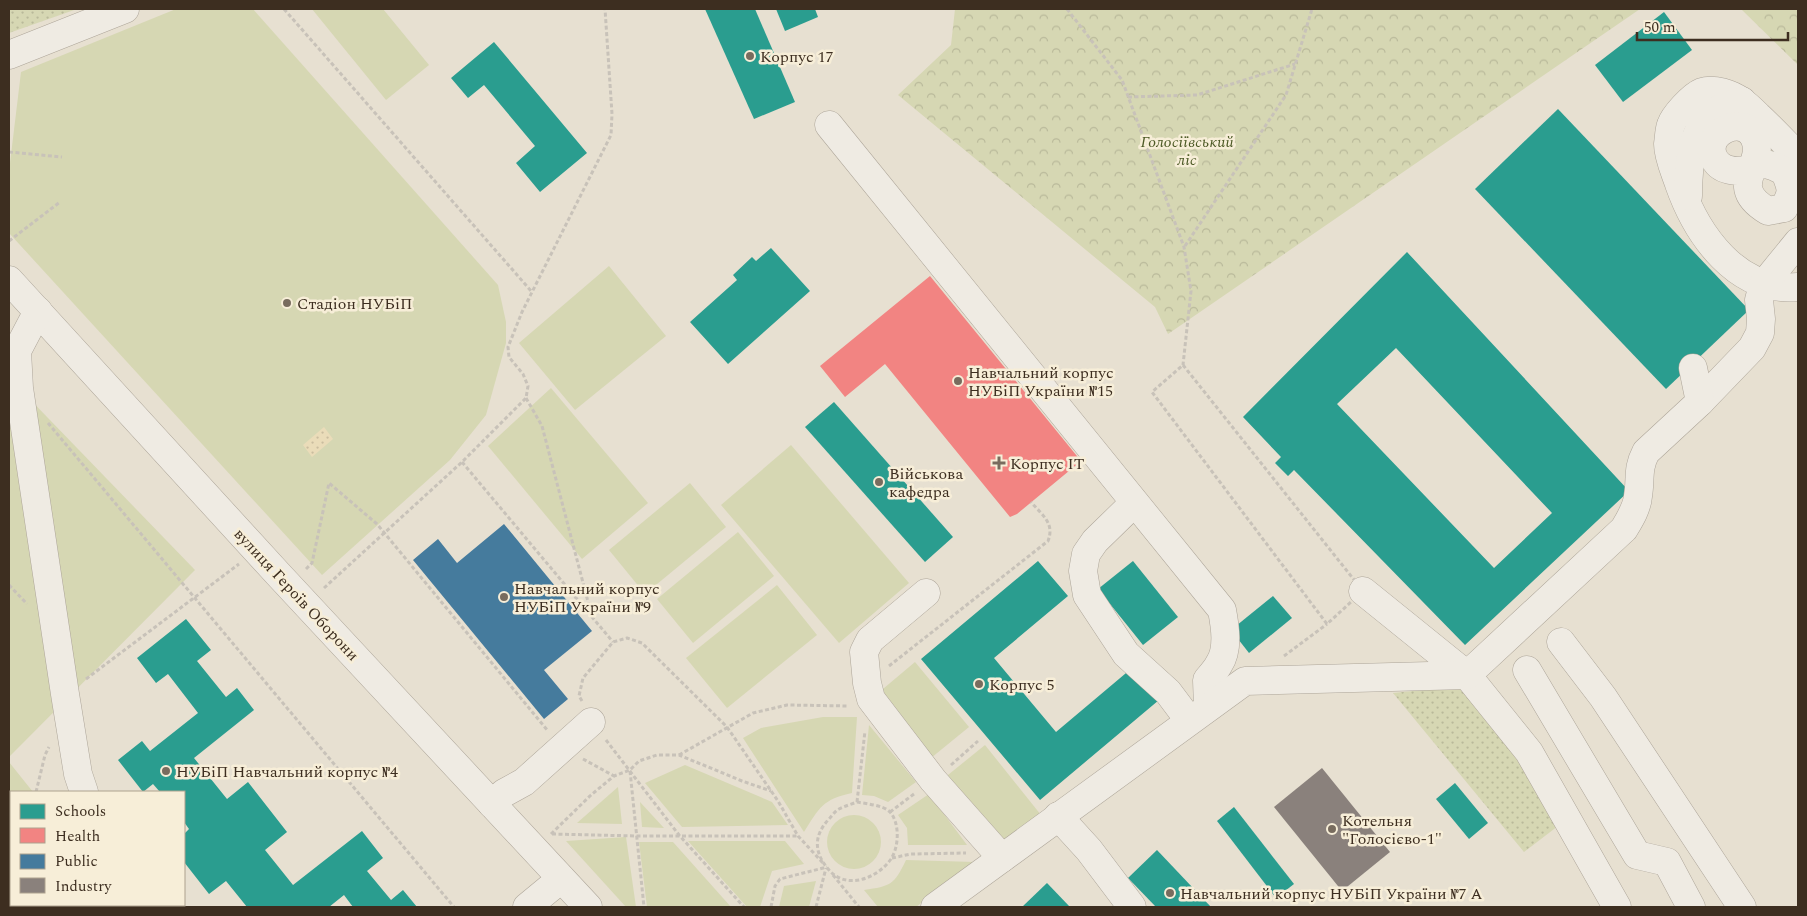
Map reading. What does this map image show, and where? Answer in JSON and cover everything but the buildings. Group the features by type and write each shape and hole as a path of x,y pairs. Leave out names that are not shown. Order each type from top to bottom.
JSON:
{"street":[{"path":"9,55 125,9"},
{"path":"1798,156 1742,101 1722,91 1702,92 1685,105 1671,124 1668,145 1672,165 1688,208 1704,235 1726,260 1742,274 1763,285 1786,289 1798,288"},
{"path":"829,125 1222,610 1226,628 1221,663 1207,680 1199,714"},
{"path":"1751,168 1762,164 1770,165 1785,172 1792,187 1790,197 1791,218"},
{"path":"935,907 998,854 1058,816 1245,680 1467,675 1624,529 1634,513 1638,496 1640,462 1646,452 1700,402 1752,348 1760,333 1759,300 1763,285 1798,242"},
{"name":"вулиця Героїв Оборони","path":"12,289 38,311 257,551 588,907"},
{"path":"38,311 17,351 19,388 78,774 84,791"},
{"path":"1693,368 1700,402"},
{"path":"1134,503 1095,541 1086,554 1083,571 1087,594 1126,654 1168,692 1199,714"},
{"path":"1363,591 1467,675 1529,752 1617,907"},
{"path":"926,593 870,640 864,652 869,697 933,780 998,854"},
{"path":"1562,642 1603,697 1742,907"},
{"path":"1526,670 1637,855 1667,862 1691,907"},
{"path":"492,804 504,793 524,782 591,722"},
{"path":"1058,816 1089,850 1132,907"},
{"path":"527,907 561,879"}],"path":[{"path":"284,9 532,292"},
{"path":"320,591 462,462 526,398 528,386 523,374 509,356 508,347 522,312 612,135 605,9"},
{"path":"1067,9 1122,80 1184,247 1191,291 1183,365 1152,392 1328,624"},
{"path":"1184,247 1286,95 1312,9"},
{"path":"1128,97 1197,95 1295,64"},
{"path":"9,152 62,157"},
{"path":"9,242 60,202"},
{"path":"1183,365 1363,591 1328,624 1277,661"},
{"path":"526,398 542,426 592,617"},
{"path":"44,418 454,907"},
{"path":"462,462 613,642 627,638 642,643 728,727 771,791 798,836 827,867 859,907"},
{"path":"304,571 312,563 329,483 385,532 562,748 614,776"},
{"path":"679,755 753,713 787,705 869,697 1048,542 1052,532 1048,522 1031,502"},
{"path":"66,694 257,551"},
{"path":"858,802 869,697"},
{"path":"890,812 933,780 978,741"},
{"path":"547,838 591,795 614,776 630,770 639,761 657,755 679,755 771,791"},
{"path":"630,770 679,835 744,907"},
{"path":"630,770 644,907"},
{"path":"823,863 816,847 821,828 838,810 858,802 874,805 890,812 897,825 897,840 892,858 877,873 864,880 846,881 832,874"},
{"path":"552,834 798,836"},
{"path":"892,858 911,854 998,854"},
{"path":"771,907 775,886 780,879 827,867"},
{"path":"816,907 827,867"}],"green space":[{"path":"9,9 77,9 9,33"},
{"name":"Стадіон НУБіП","path":"176,9 253,9 498,285 506,322 506,343 486,415 450,460 322,575 9,233 9,171 21,72"},
{"path":"312,9 383,9 429,65 386,100"},
{"name":"Голосіївський ліс","path":"955,9 1640,9 1168,334 1155,307 898,95 951,45"},
{"path":"1741,9 1798,9 1798,65"},
{"path":"609,266 666,336 575,410 519,343"},
{"path":"19,388 195,570 9,757 9,396"},
{"path":"551,388 648,503 582,559 488,446"},
{"path":"791,445 909,583 839,643 721,505"},
{"path":"690,483 726,527 645,594 609,550"},
{"path":"738,532 774,576 693,643 657,599"},
{"path":"777,585 817,635 727,708 686,658"},
{"path":"915,662 969,727 931,758 877,694"},
{"path":"1462,686 1515,753 1562,823 1524,852 1393,693"},
{"path":"823,717 857,717 852,793 834,798 823,806 804,832 743,738 761,728"},
{"path":"869,725 916,782 888,802 874,796 862,795"},
{"path":"985,745 1045,820 1003,854 943,779"},
{"path":"9,762 32,791 10,791 10,906 128,907 9,907"},
{"path":"685,765 772,802 788,825 682,827 645,783"},
{"path":"618,787 622,824 577,823"},
{"path":"929,794 967,845 908,845 907,828 898,815"},
{"path":"640,802 664,828 642,827"},
{"path":"849,815 859,815 873,823 879,832 881,842 879,852 873,861 859,869 849,869 839,864 832,857 827,847 827,837 832,827 839,820"},
{"path":"626,837 636,907 626,907 566,841"},
{"path":"688,841 785,841 804,864 772,871 760,907 747,907"},
{"path":"639,842 673,842 731,907 647,907"},
{"path":"906,860 975,862 916,907 878,907 864,890 891,883"},
{"path":"816,881 809,907 779,907 784,886"}],"sand":[{"path":"324,427 333,439 312,457 303,445"}],"place":[{"name":"Корпус 17","path":"750,56"},
{"name":"Стадіон НУБіП","path":"287,303"},
{"name":"Навчальний корпус НУБіП України №15","path":"958,381"},
{"name":"Корпус ІТ","path":"999,463"},
{"name":"Військова кафедра","path":"879,482"},
{"name":"Навчальний корпус НУБіП України №9","path":"504,597"},
{"name":"Корпус 5","path":"979,684"},
{"name":"НУБіП Навчальний корпус №4","path":"166,771"},
{"name":"Котельня \"Голосієво-1\"","path":"1332,829"},
{"name":"Навчальний корпус НУБіП України №7 А","path":"1170,893"}]}
